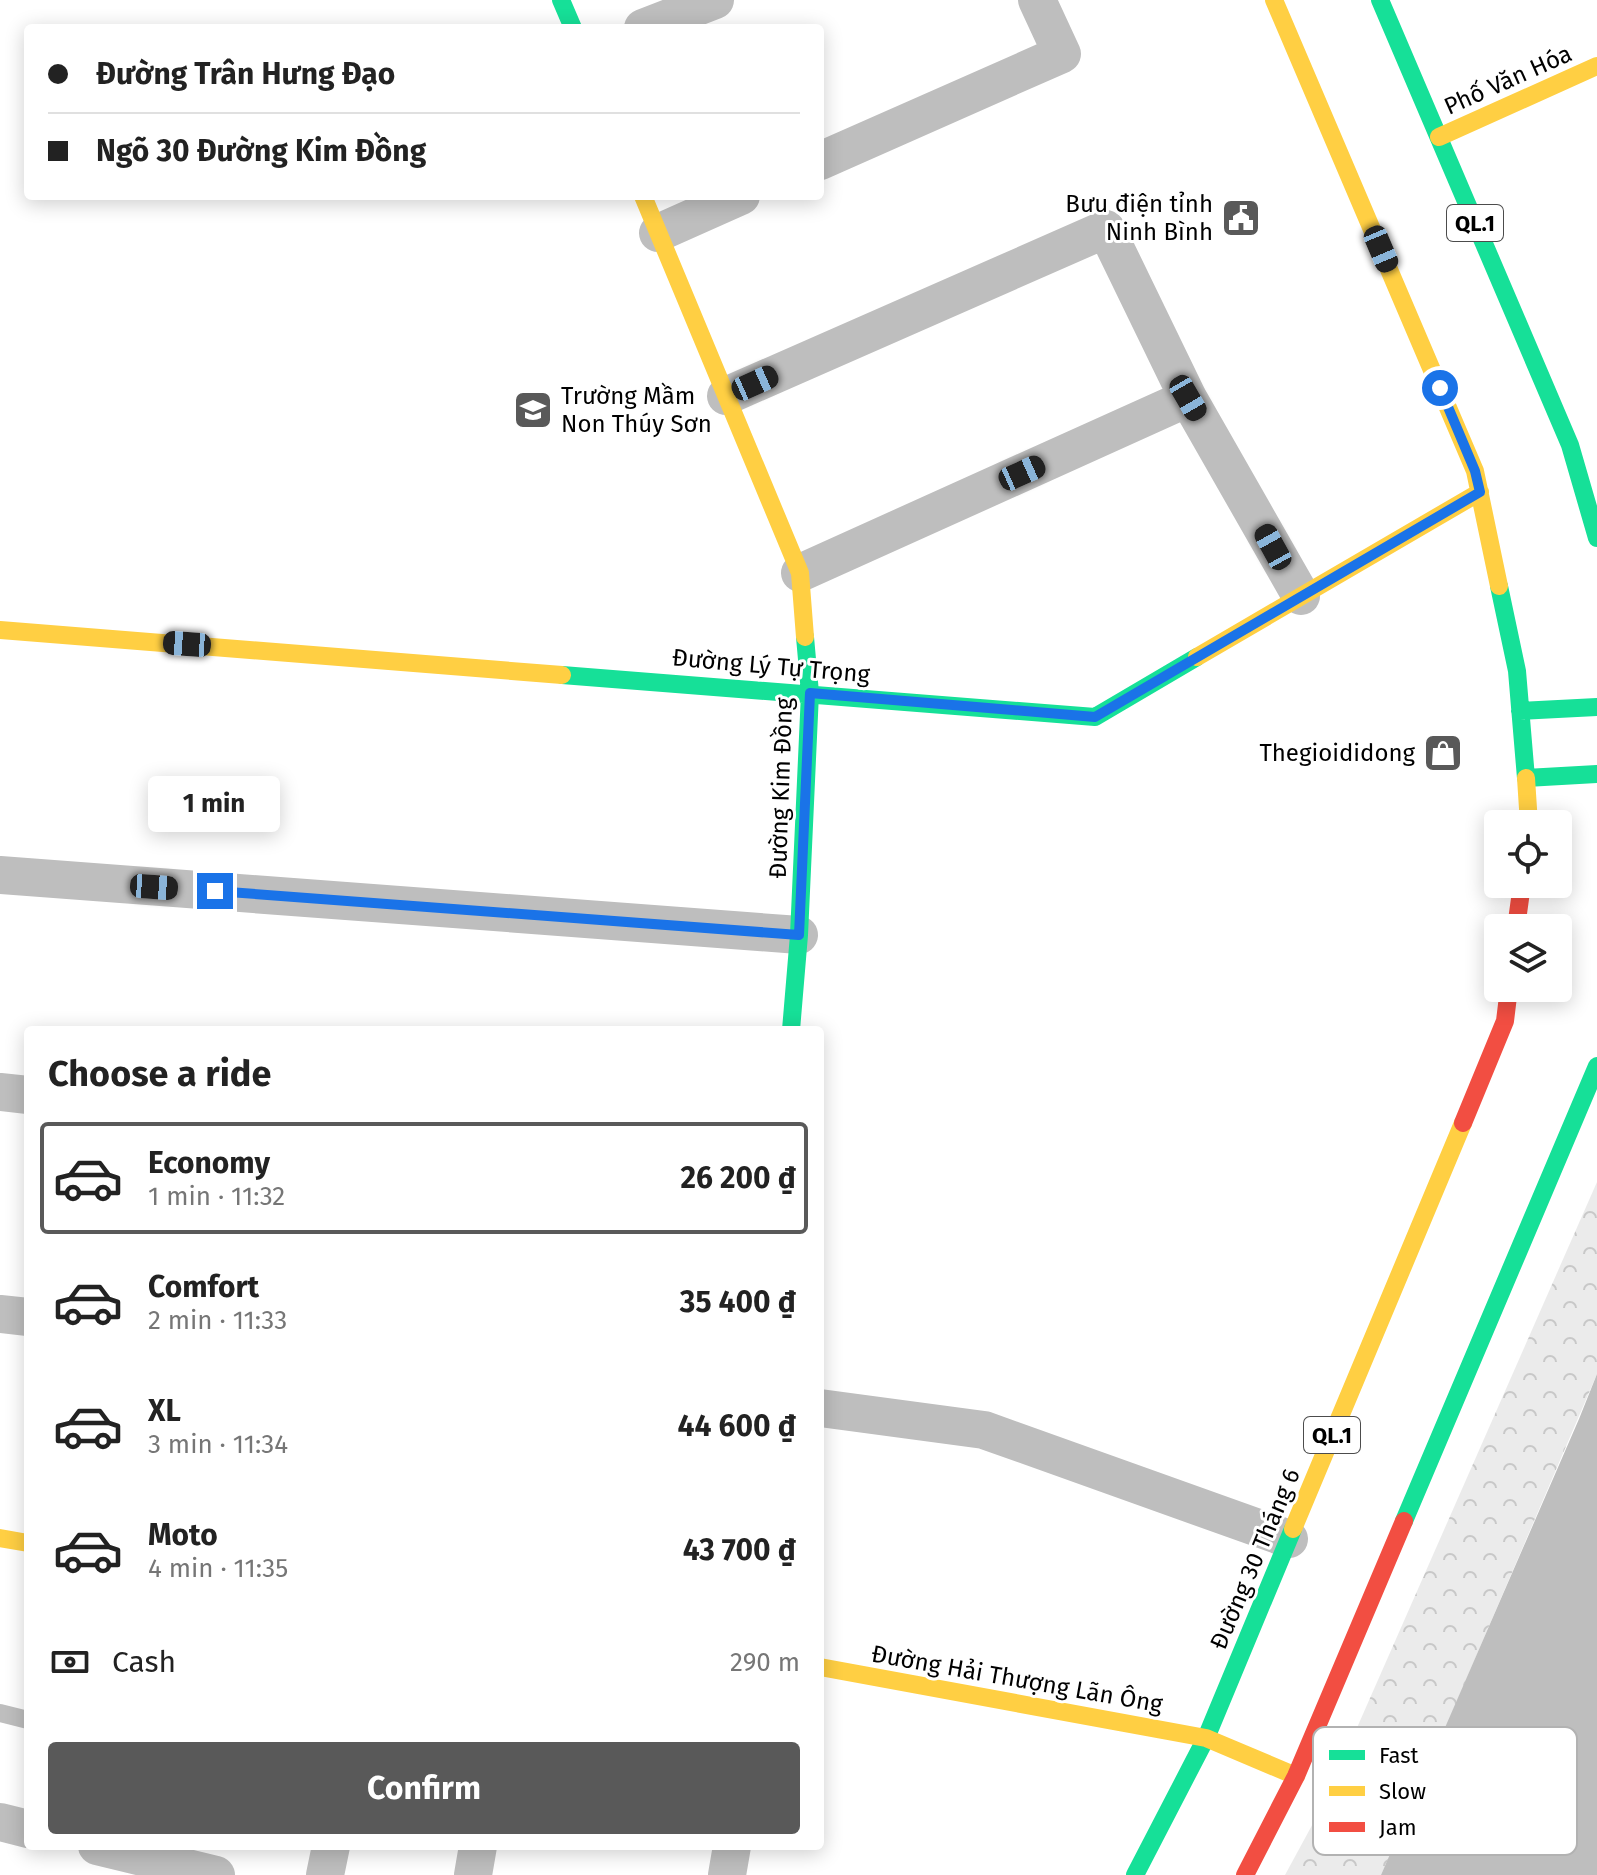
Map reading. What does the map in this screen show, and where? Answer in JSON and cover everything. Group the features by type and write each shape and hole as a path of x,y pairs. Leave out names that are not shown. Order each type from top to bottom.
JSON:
{"main road":[{"path":"561,0 571,24"},
{"path":"1274,0 1475,471 1517,671 1528,810"},
{"name":"QL.1","path":"1380,0 1570,445 1597,538"},
{"name":"Phố Văn Hóa","path":"1439,137 1597,66"},
{"name":"Đường Kim Đồng","path":"645,200 800,573 810,693 799,935 791,1026"},
{"path":"1570,445 1597,509"},
{"name":"Đường Lý Tự Trọng","path":"0,630 1095,717 1480,492"},
{"path":"1520,711 1597,707"},
{"path":"1526,778 1597,774"},
{"name":"Đường 30 Tháng 6","path":"1135,1875 1206,1738 1505,1021 1507,1002"},
{"path":"1317,1727 1597,1066"},
{"path":"0,1538 24,1542"},
{"name":"Đường Hải Thượng Lãn Ông","path":"824,1668 1206,1738 1296,1776"},
{"path":"1245,1875 1313,1736"}],"street":[{"path":"653,24 715,0"},
{"path":"824,159 1062,54 1037,0"},
{"path":"658,233 732,200"},
{"path":"726,396 1106,229 1188,398 1301,596"},
{"path":"800,573 1188,398"},
{"path":"0,875 799,935"},
{"path":"0,1092 24,1095"},
{"path":"0,1314 24,1317"},
{"path":"824,1409 984,1430 1289,1539"},
{"path":"0,1822 24,1828"},
{"path":"113,1850 216,1875"},
{"path":"325,1875 330,1850"},
{"path":"473,1875 477,1850"},
{"path":"727,1875 731,1850"}],"lane":[{"path":"0,1713 24,1719"}],"green space":[{"path":"1597,1182 1597,1374 1446,1727 1357,1727"},
{"path":"1313,1823 1313,1855 1390,1855 1381,1875 1285,1875"}],"shaded area":[{"path":"1597,1374 1597,1875 1381,1875 1390,1855 1577,1855 1577,1727 1445,1727"}],"traffic: fast":[{"path":"561,0 571,24"},
{"path":"1380,0 1570,445 1597,538"},
{"path":"1499,586 1517,671 1526,778 1597,774"},
{"path":"791,1026 799,935 810,693 805,637"},
{"path":"562,675 1095,717 1197,657"},
{"path":"1520,711 1597,707"},
{"path":"1404,1521 1597,1066"},
{"path":"1135,1875 1206,1738 1293,1529"}],"traffic: slow":[{"path":"1274,0 1475,471 1499,586"},
{"path":"1439,137 1597,66"},
{"path":"645,200 800,573 805,637"},
{"path":"1197,657 1480,492"},
{"path":"0,630 562,675"},
{"path":"1526,778 1528,810"},
{"path":"1293,1529 1463,1123"},
{"path":"0,1538 24,1542"},
{"path":"824,1668 1206,1738"},
{"path":"1206,1738 1296,1776"}],"traffic: jam":[{"path":"1518,914 1520,898"},
{"path":"1463,1123 1505,1021 1507,1002"},
{"path":"1317,1727 1404,1521"},
{"path":"1245,1875 1313,1736"}],"place":[{"name":"Bưu điện tỉnh Ninh Bình","path":"1241,218"},
{"name":"Trường Mầm Non Thúy Sơn","path":"533,410"},
{"name":"Thegioididong","path":"1443,753"}],"route":[{"path":"215,891 799,935 810,693 1095,717 1480,492 1475,471 1440,388"}]}
